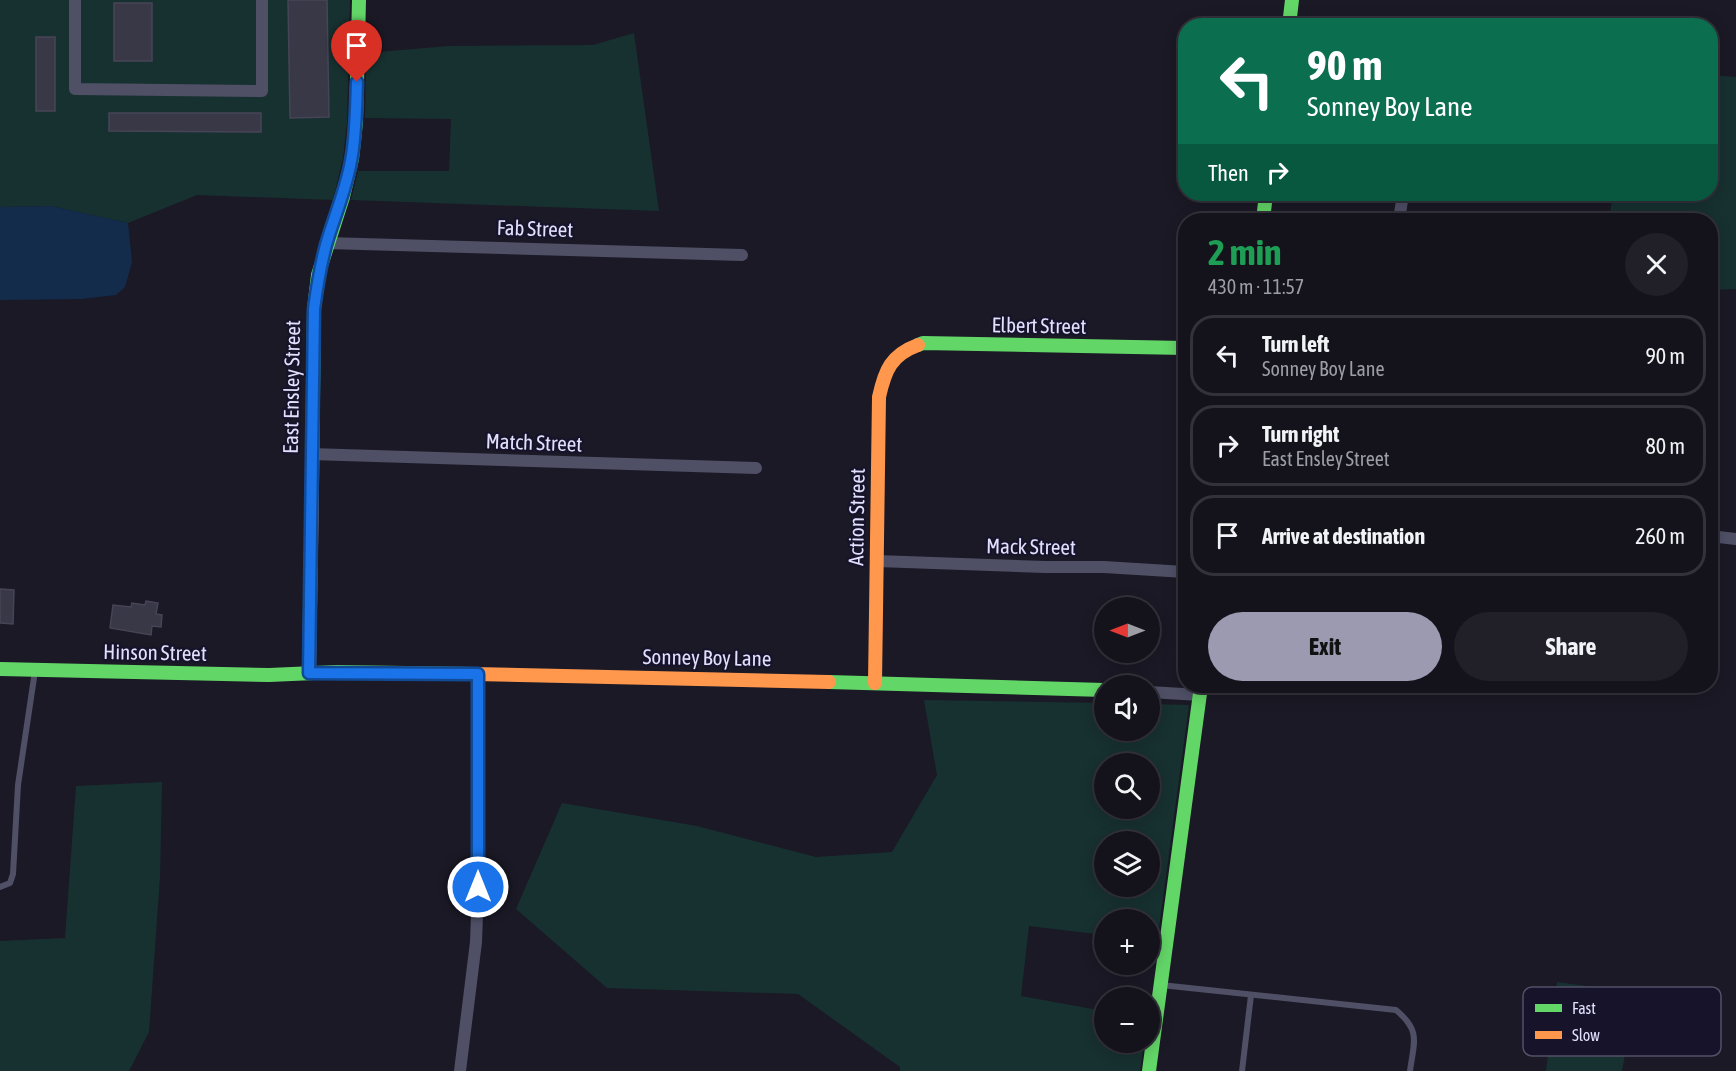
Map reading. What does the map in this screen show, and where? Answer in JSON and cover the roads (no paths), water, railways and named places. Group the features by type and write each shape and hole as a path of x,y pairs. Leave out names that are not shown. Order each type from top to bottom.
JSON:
{"street":[{"path":"75,0 75,89 262,91 262,0"},
{"name":"East Ensley Street","path":"309,673 314,309 318,275 343,197 352,159 356,122 359,0"},
{"path":"1289,18 1292,0"},
{"name":"Fab Street","path":"327,243 742,255"},
{"name":"Elbert Street","path":"896,356 907,348 923,343 1178,348"},
{"name":"Action Street","path":"875,683 879,397 883,376 896,356"},
{"name":"Match Street","path":"311,454 756,468"},
{"path":"1718,537 1736,539"},
{"name":"Mack Street","path":"877,561 1104,567 1178,572"},
{"name":"Hinson Street","path":"0,669 269,675 309,673"},
{"name":"Sonney Boy Lane","path":"309,673 702,678 1094,690"},
{"path":"460,1071 476,942 478,898 478,674"},
{"path":"1160,692 1178,691"},
{"path":"1149,1071 1200,693"}],"lane":[{"path":"0,887 10,883 13,874 18,785 35,670"},
{"path":"1161,985 1396,1010 1408,1020 1415,1035 1410,1071"},
{"path":"1242,1071 1251,995"}],"water":[{"path":"51,206 128,223 132,262 125,287 116,295 81,299 0,300 0,207"}]}
